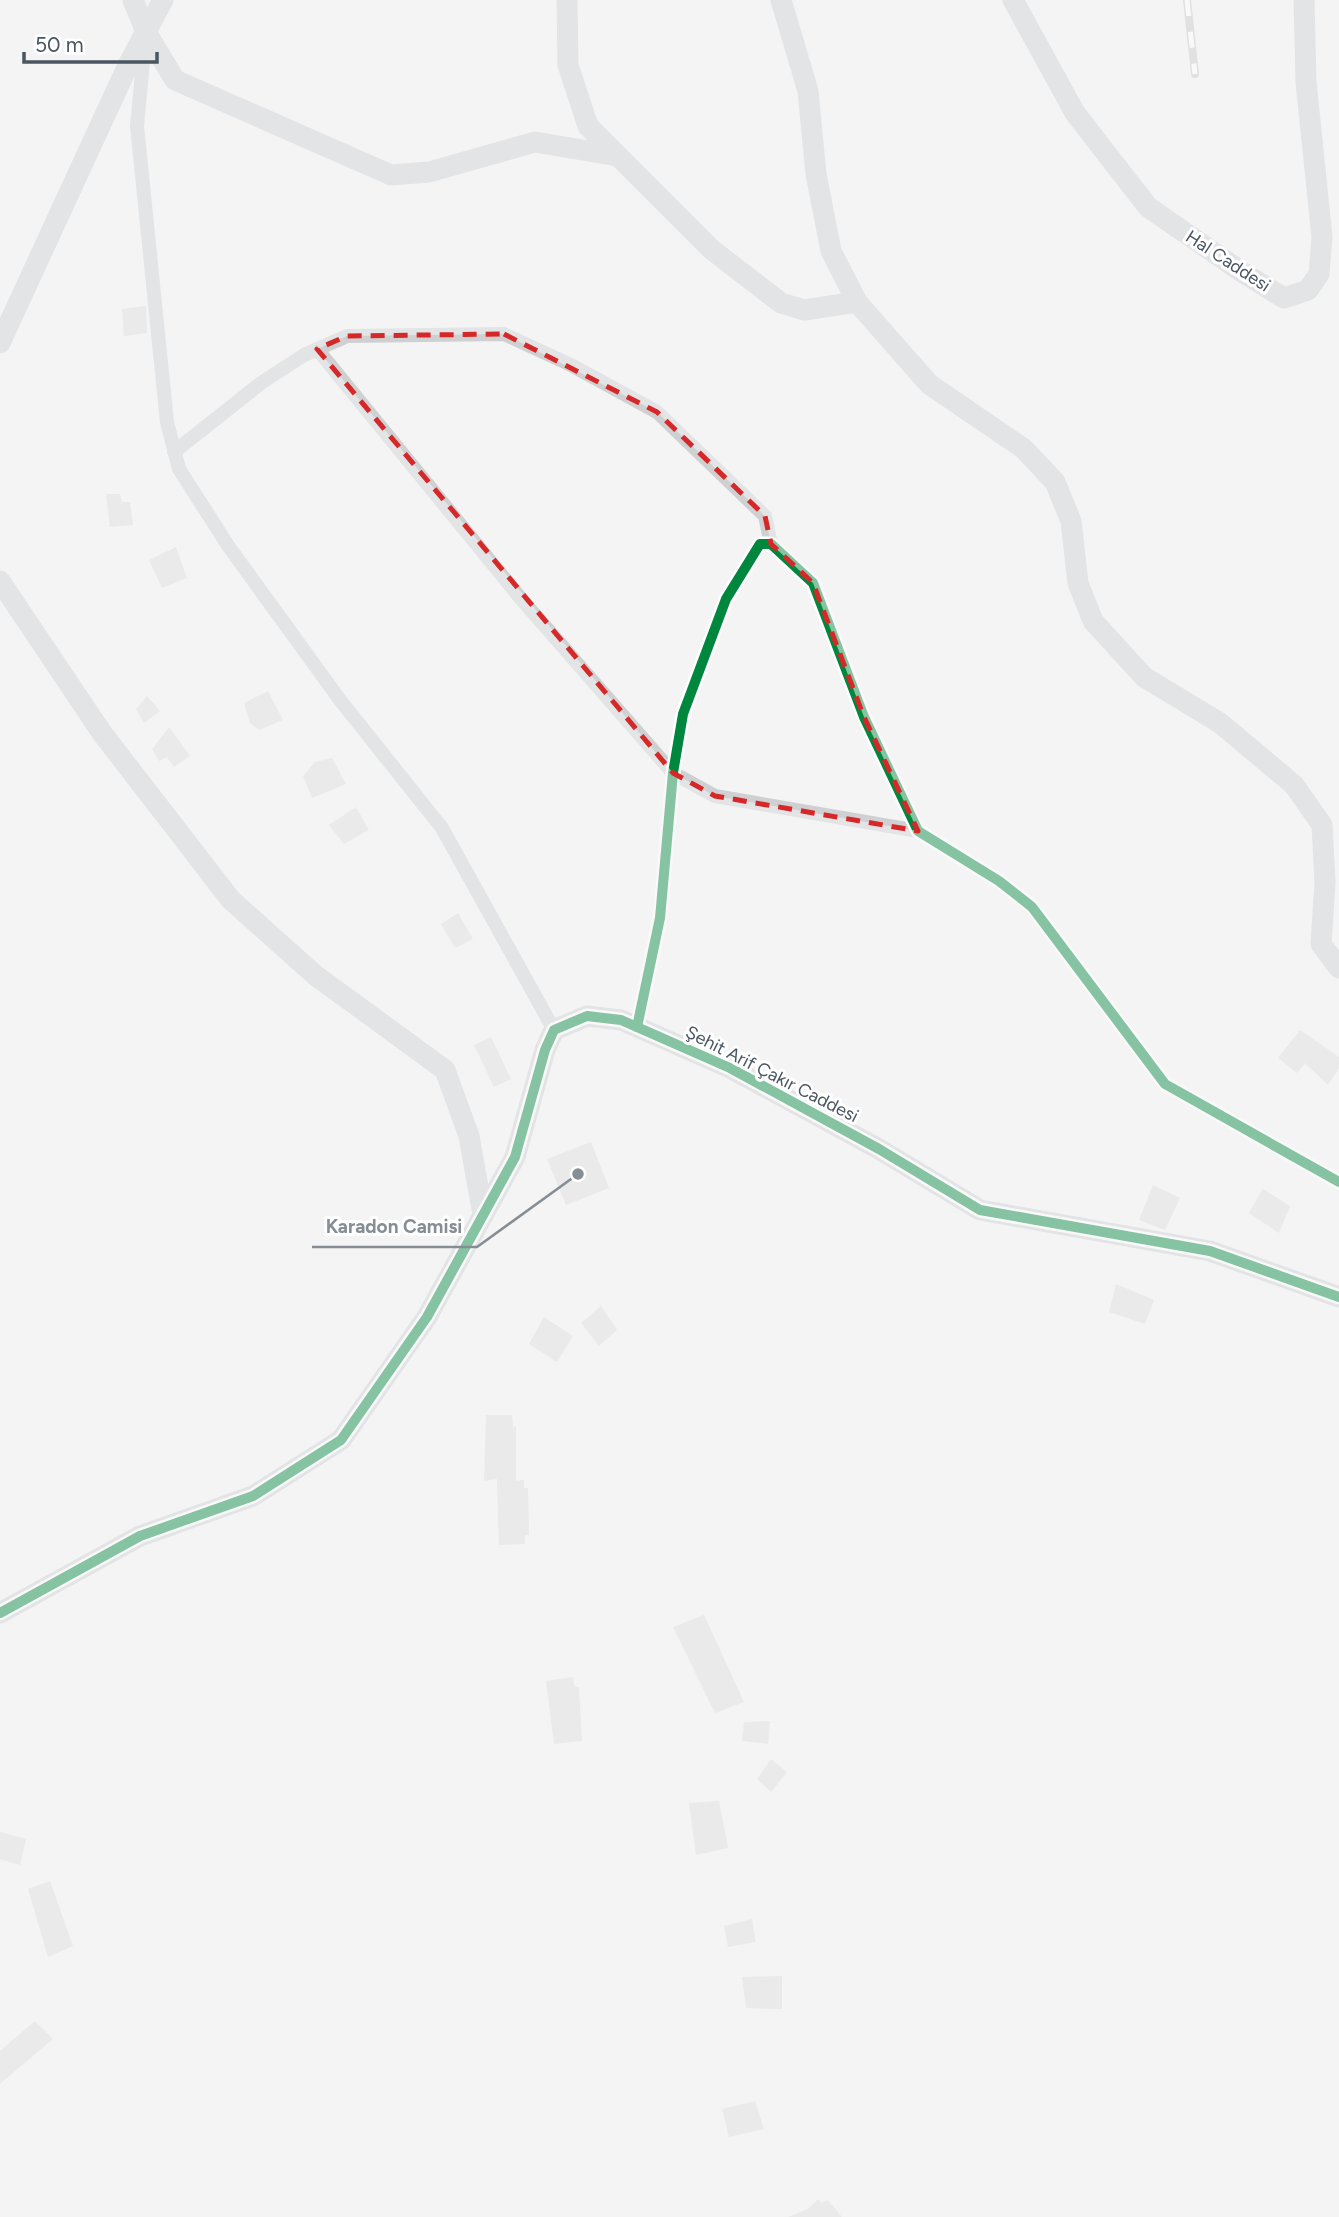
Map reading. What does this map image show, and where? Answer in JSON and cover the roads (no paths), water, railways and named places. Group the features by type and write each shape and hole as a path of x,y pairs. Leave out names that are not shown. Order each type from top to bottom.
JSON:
{"street":[{"path":"133,0 146,32 175,80 391,175 429,172 535,142 618,156"},
{"path":"0,343 163,0"},
{"path":"567,0 568,65 588,126 711,249 781,303 804,310 857,302"},
{"path":"781,0 808,92 816,174 831,251 857,302 929,384 1024,449 1055,482 1070,521 1078,583 1093,621 1144,677 1220,723 1293,785 1322,825 1325,882 1321,944 1339,968"},
{"name":"Hal Caddesi","path":"1013,0 1075,113 1148,207 1284,298 1308,290 1319,274 1322,237 1306,82 1304,0"},
{"path":"0,1613 140,1536 253,1496 341,1440 427,1317 515,1157 545,1050 554,1030 442,828 340,700 229,547 179,469 162,381 137,125 146,32"},
{"path":"174,452 261,383 317,349 347,336 504,334 571,365 657,412 765,516 771,544 813,583 864,717 918,831"},
{"path":"317,349 522,600 673,773 715,796 918,831 999,881 1032,907 1164,1084 1339,1182"},
{"path":"637,1027 660,918 673,773 683,714 726,599 760,544 771,544"},
{"path":"0,582 102,733 231,900 315,975 446,1070 469,1136 483,1215"},
{"name":"Şehit Arif Çakır Caddesi","path":"554,1030 587,1016 621,1020 730,1068 879,1149 980,1210 1210,1251 1339,1297"}],"railway":[{"path":"1187,0 1195,74"}],"place":[{"name":"Karadon Camisi","path":"578,1174"}]}
